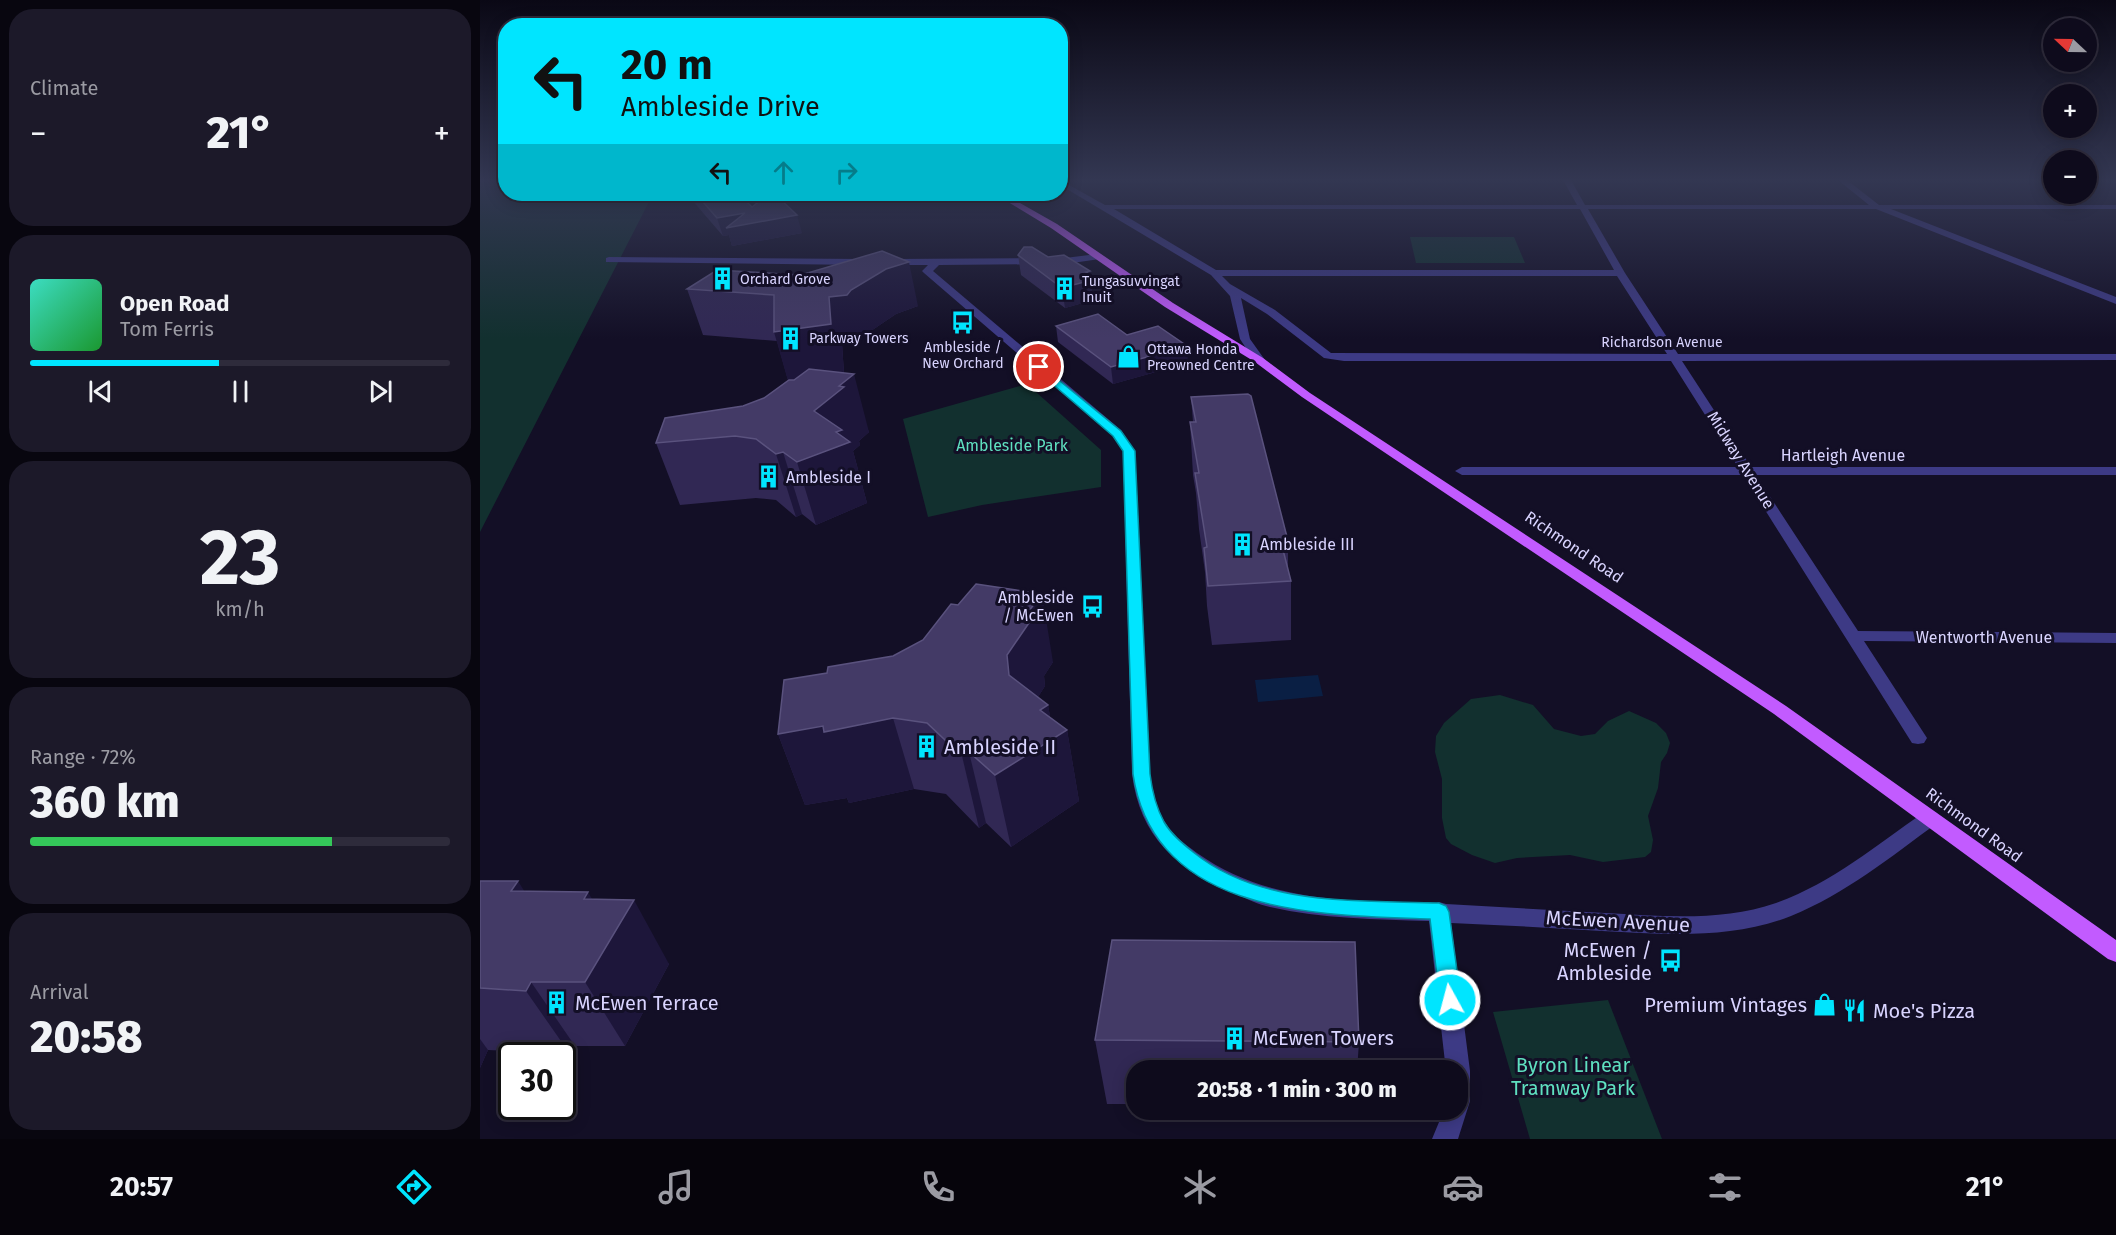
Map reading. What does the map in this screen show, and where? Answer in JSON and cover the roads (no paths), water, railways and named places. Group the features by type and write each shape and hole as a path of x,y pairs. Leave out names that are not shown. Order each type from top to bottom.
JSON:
{"main road":[{"name":"Richmond Road","path":"1064,233 1097,257 1259,360 1306,395 1780,710 2116,952"}],"street":[{"name":"Richardson Avenue","path":"1148,233 1214,273 1230,287 1270,312 1328,356 2116,357"},
{"name":"Midway Avenue","path":"1597,233 1620,273 1918,738"},
{"path":"1943,233 2116,301"},
{"path":"609,260 936,262 1065,261 1097,257"},
{"name":"McEwen Avenue","path":"936,262 927,271 1117,433 1129,451 1141,774 1144,796 1157,827 1174,847 1211,874 1265,897 1323,907 1669,925 1738,922 1782,910 1821,891 1930,818"},
{"path":"1214,273 1620,273"},
{"path":"1230,287 1235,295 1245,339 1259,360"},
{"name":"Hartleigh Avenue","path":"1462,471 2116,471"},
{"name":"Wentworth Avenue","path":"1852,636 2116,638"},
{"path":"1439,912 1457,1060"},
{"path":"1445,1139 1452,1120"}],"water":[{"path":"1318,675 1323,696 1258,702 1255,680"}],"place":[{"name":"Orchard Grove","path":"722,279"},
{"name":"Tungasuvvingat Inuit","path":"1064,289"},
{"name":"Ambleside / New Orchard","path":"963,323"},
{"name":"Parkway Towers","path":"791,338"},
{"name":"Ottawa Honda Preowned Centre","path":"1129,357"},
{"name":"Ambleside I","path":"768,477"},
{"name":"Ambleside III","path":"1242,544"},
{"name":"Ambleside / McEwen","path":"1092,606"},
{"name":"Ambleside II","path":"926,747"},
{"name":"McEwen / Ambleside","path":"1670,961"},
{"name":"McEwen Terrace","path":"557,1003"},
{"name":"Premium Vintages","path":"1825,1005"},
{"name":"Moe's Pizza","path":"1855,1011"},
{"name":"McEwen Towers","path":"1235,1038"}],"park label":[{"name":"Ambleside Park","path":"1012,445"},
{"name":"Byron Linear Tramway Park","path":"1573,1076"}]}
